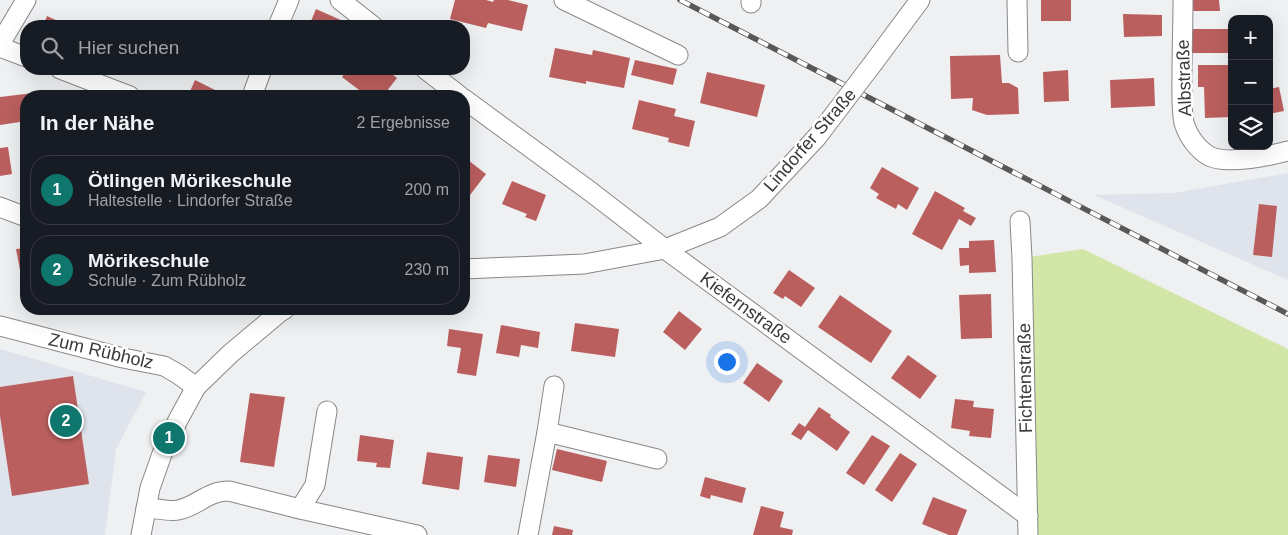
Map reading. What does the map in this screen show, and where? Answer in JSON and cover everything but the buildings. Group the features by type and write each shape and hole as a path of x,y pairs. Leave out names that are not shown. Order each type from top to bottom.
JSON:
{"street":[{"path":"20,54 0,46 26,0"},
{"path":"280,20 288,0"},
{"path":"340,0 365,20"},
{"path":"564,0 678,56"},
{"name":"Lindorfer Straße","path":"470,269 584,264 665,249 720,227 759,199 817,137 920,0"},
{"path":"1017,0 1018,52"},
{"name":"Albstraße","path":"1183,0 1182,88 1184,121 1189,136 1197,146 1210,156 1229,160 1288,151"},
{"path":"76,75 114,90"},
{"path":"254,90 260,75"},
{"path":"433,75 452,90"},
{"name":"Kiefernstraße","path":"470,103 1028,516"},
{"path":"0,207 20,215"},
{"name":"Fichtenstraße","path":"1020,221 1028,535"},
{"path":"142,535 150,488 162,454 196,387 230,354 276,315"},
{"name":"Zum Rübholz","path":"0,326 122,358 164,366 196,387"},
{"path":"528,535 554,386"},
{"path":"300,509 315,485 327,411"},
{"path":"547,432 657,459"},
{"path":"146,508 176,511 194,504 210,494 219,491 229,491 417,535"}],"shaded area":[{"path":"1288,173 1288,280 1094,195 1174,193"},
{"path":"0,349 146,392 116,449 105,535 0,535"}],"green space":[{"path":"1083,249 1288,349 1288,535 1028,535 1022,258"}],"railway":[{"path":"680,0 1288,314"}],"place":[{"name":"Mörikeschule","path":"66,421"},
{"name":"Ötlingen Mörikeschule","path":"169,438"}]}
